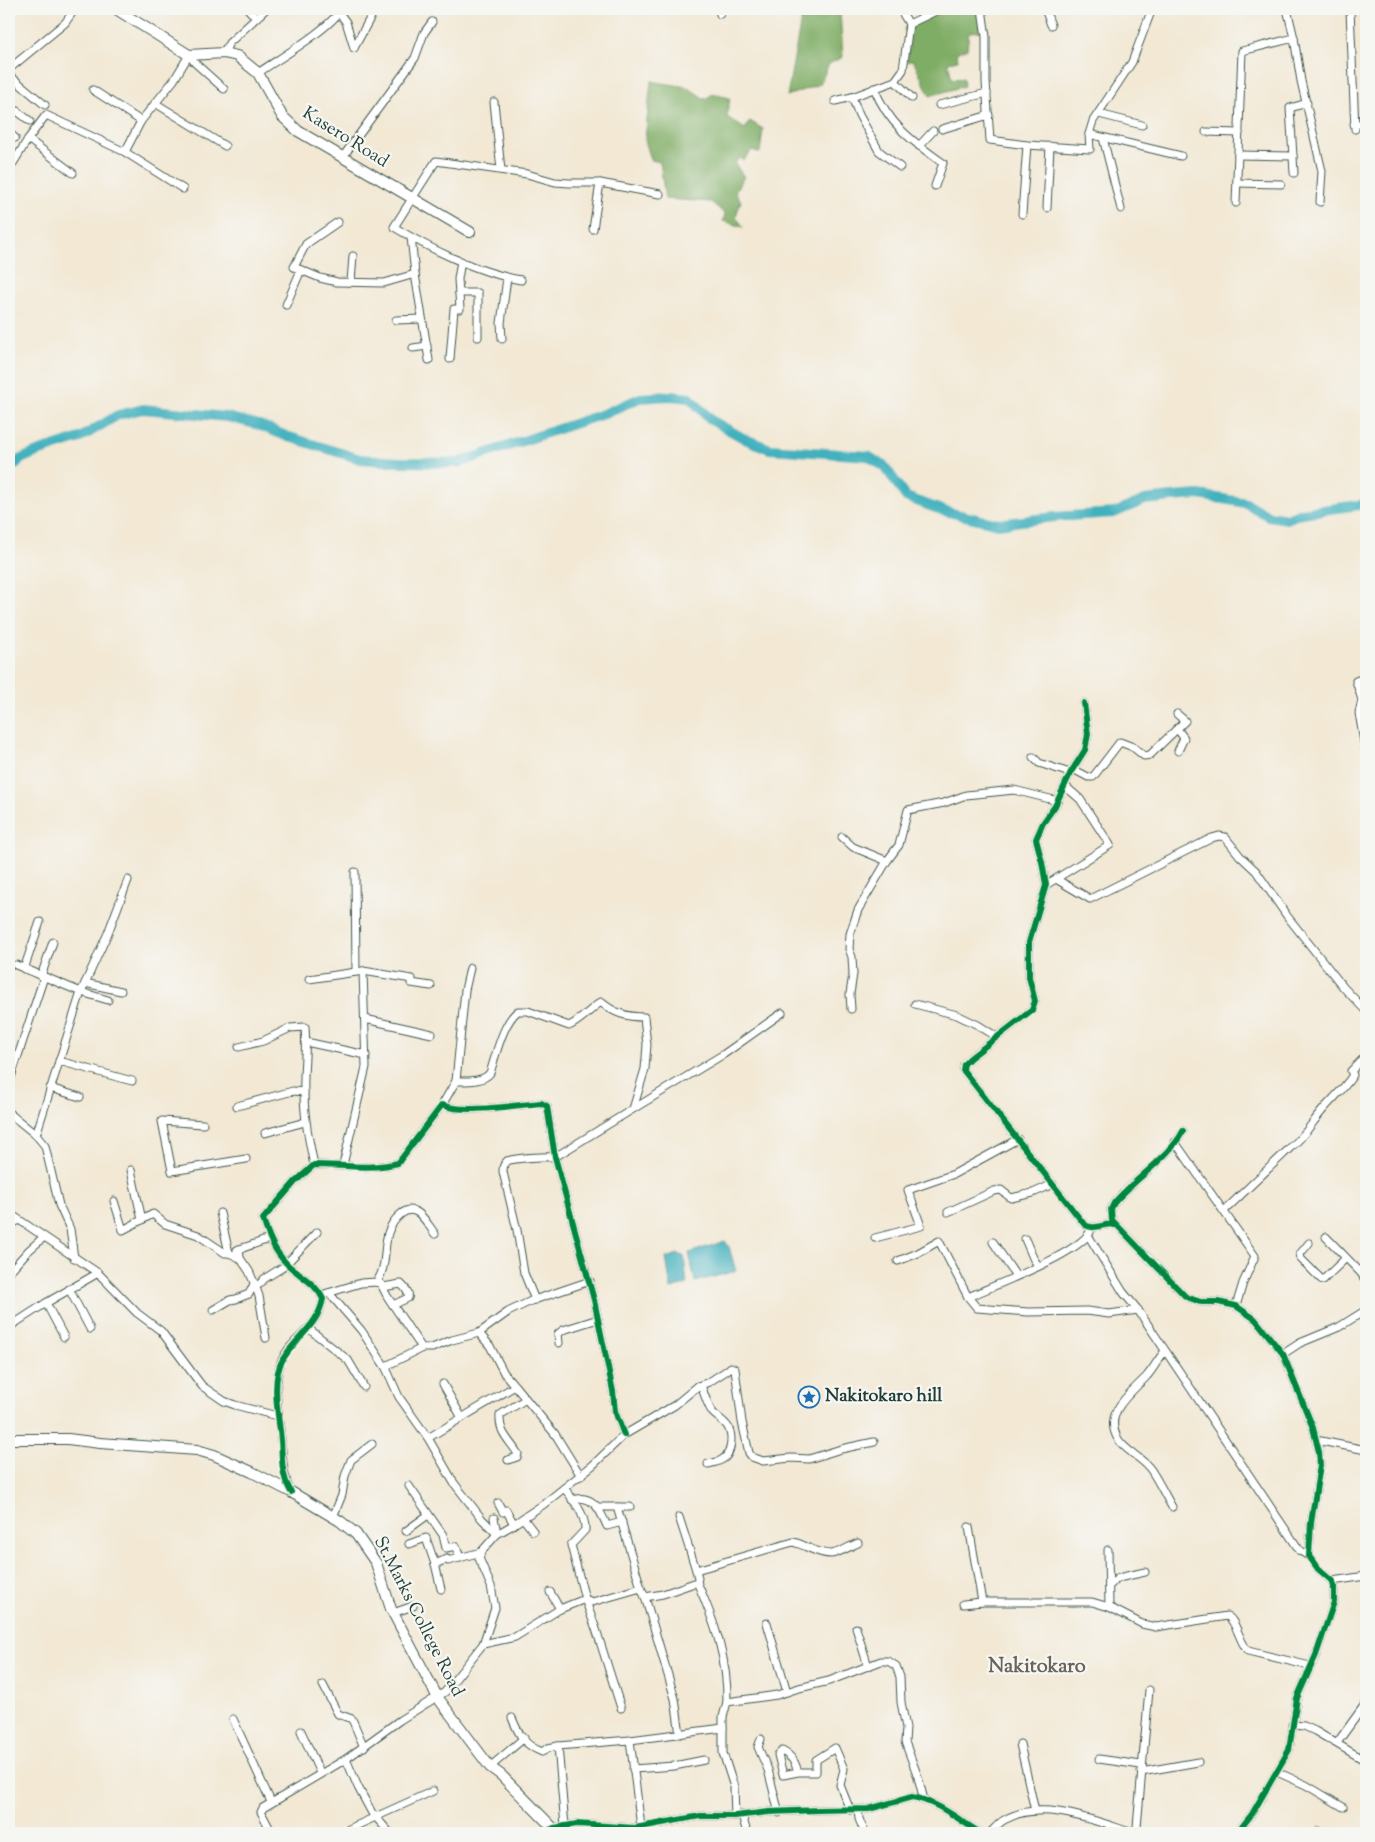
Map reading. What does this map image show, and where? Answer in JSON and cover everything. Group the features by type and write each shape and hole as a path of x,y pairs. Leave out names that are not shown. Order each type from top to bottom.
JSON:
{"main road":[{"path":"116,9 189,54"},
{"name":"Kasero Road","path":"189,54 224,53 237,56 258,73 286,121 298,131 470,232"},
{"name":"St.Marks College Road","path":"9,1439 68,1439 197,1450 222,1458 292,1492 333,1517 356,1534 376,1563 393,1613 438,1698 490,1767 559,1829"}],"street":[{"path":"9,69 65,24 75,9"},
{"path":"248,9 256,18"},
{"path":"224,53 229,43 266,9"},
{"path":"258,73 325,27 339,10 346,22 354,48 375,9"},
{"path":"835,101 852,97 895,81 903,70 909,24 900,9"},
{"path":"909,24 937,9"},
{"path":"982,9 986,37 990,140 1090,149 1089,134 1094,121 1132,62 1152,9"},
{"path":"1045,9 1051,25"},
{"path":"1287,9 1322,172 1320,202"},
{"path":"1350,9 1355,126 1366,124"},
{"path":"342,158 415,58 419,42 432,22"},
{"path":"1236,203 1242,51 1294,38"},
{"path":"125,152 141,121 174,80 189,54 195,64 224,89"},
{"path":"9,75 45,105"},
{"path":"895,81 912,98"},
{"path":"874,88 881,105 896,126 918,146 943,163 935,186"},
{"path":"94,90 141,121"},
{"path":"940,105 987,93"},
{"path":"852,97 859,115 879,150 900,167"},
{"path":"494,102 501,170"},
{"path":"155,103 225,146"},
{"path":"1294,173 1290,108 1307,103"},
{"path":"9,105 30,121"},
{"path":"1099,114 1142,125"},
{"path":"9,170 28,139 46,115 125,152 183,189"},
{"path":"942,129 989,115"},
{"path":"918,146 933,131"},
{"path":"1206,132 1239,133"},
{"path":"9,133 15,138"},
{"path":"1089,134 1181,156"},
{"path":"1103,138 1121,209"},
{"path":"28,139 73,173"},
{"path":"1022,214 1027,144"},
{"path":"1046,208 1050,146"},
{"path":"1238,155 1293,156"},
{"path":"521,280 507,278 461,261 411,238 394,227 436,160 527,174 555,182 569,184 600,183 660,194"},
{"path":"1237,182 1281,184"},
{"path":"593,229 600,183"},
{"path":"338,222 306,244 294,267 320,278 336,282 384,282 415,274"},
{"path":"411,238 422,319 430,360"},
{"path":"351,282 353,256"},
{"path":"450,359 454,309 460,309 458,279 461,261"},
{"path":"286,305 301,270"},
{"path":"502,339 502,316 507,278"},
{"path":"460,293 478,293 478,337"},
{"path":"396,320 422,319"},
{"path":"413,348 427,346"},
{"path":"1366,677 1356,681 1362,700 1359,713 1366,754"},
{"path":"1084,703 1088,734 1084,750 1036,839 1046,885 1030,942 1030,978 1035,1006 970,1058 964,1064 963,1070 1090,1231 1123,1292 1138,1310 1300,1551 1309,1556 1318,1569 1332,1581 1334,1586 1334,1602 1316,1655 1297,1698 1292,1725 1292,1741 1289,1750 1252,1814 1237,1833"},
{"path":"1033,757 1039,763 1093,777 1120,742 1144,756 1150,755 1168,736 1178,730 1185,721 1177,714"},
{"path":"1178,730 1184,738 1178,751"},
{"path":"1046,885 1110,845 1080,799 1065,786"},
{"path":"851,1009 850,994 853,974 852,957 849,948 850,934 858,910 886,861 899,845 908,810 944,803 966,796 1014,790 1058,801"},
{"path":"1056,878 1090,899 1212,838 1225,837 1240,856 1256,871 1287,916 1344,988 1366,1011"},
{"path":"842,838 853,847 886,861"},
{"path":"343,1165 366,1067 365,1019 360,971 355,872"},
{"path":"36,1135 81,992 108,933 128,880"},
{"path":"24,969 40,922"},
{"path":"9,1083 53,942"},
{"path":"16,965 81,992 108,1000"},
{"path":"292,1492 285,1478 277,1416 278,1378 281,1362 317,1318 323,1299 315,1287 286,1263 269,1239 263,1219 295,1182 314,1165 343,1165 363,1168 398,1163 442,1105 456,1081 470,968"},
{"path":"309,980 360,971 431,986"},
{"path":"85,983 121,991"},
{"path":"456,1081 487,1077 506,1028 518,1011 528,1012 569,1026 579,1022 600,1002 621,1015 644,1017 647,1045 645,1069 633,1109"},
{"path":"915,1004 956,1015 978,1025 997,1037"},
{"path":"535,1300 524,1272 503,1167 507,1161 546,1156 555,1157 724,1054 782,1013"},
{"path":"365,1019 432,1034"},
{"path":"239,1047 263,1041 290,1028 304,1026 306,1042 305,1122 314,1165"},
{"path":"306,1042 366,1055"},
{"path":"1224,1211 1302,1138 1321,1111 1345,1088 1353,1075 1352,1071 1366,1056"},
{"path":"59,1061 132,1081"},
{"path":"50,1088 80,1097"},
{"path":"237,1106 293,1091 304,1092"},
{"path":"442,1105 449,1108 470,1109 545,1104 548,1109 555,1157 590,1281 613,1391 615,1411 624,1435"},
{"path":"9,1113 36,1135 45,1146 59,1205 70,1229 74,1258"},
{"path":"203,1124 162,1121 172,1171 246,1159"},
{"path":"265,1133 305,1122"},
{"path":"1183,1130 1175,1142 1114,1203 1111,1216 1115,1225 1186,1297 1201,1302 1218,1302 1236,1306 1255,1318 1283,1354 1308,1416 1316,1440 1320,1465 1311,1523 1309,1556"},
{"path":"875,1238 921,1226 908,1190 954,1174 1018,1139"},
{"path":"1175,1142 1255,1256 1243,1282 1236,1306"},
{"path":"131,1170 142,1220"},
{"path":"948,1212 994,1191 1001,1190 1011,1198 1032,1193 1053,1184"},
{"path":"114,1201 123,1230 153,1214 165,1224 198,1235 225,1253 240,1258"},
{"path":"422,1348 380,1284 388,1231 392,1222 403,1212 411,1209 416,1211 435,1234"},
{"path":"9,1213 98,1273 137,1314 161,1331 202,1386 235,1406 277,1416"},
{"path":"220,1213 229,1253"},
{"path":"9,1226 19,1220"},
{"path":"968,1297 1039,1266 1078,1244 1090,1231 1110,1224 1115,1225"},
{"path":"255,1284 260,1284 264,1279 283,1267 317,1232"},
{"path":"9,1272 44,1237"},
{"path":"1326,1237 1361,1273 1366,1281"},
{"path":"229,1253 269,1239"},
{"path":"1025,1239 1034,1260 1039,1266"},
{"path":"898,1261 918,1254 940,1241 968,1297 977,1308 1028,1312 1086,1311 1109,1314 1138,1310"},
{"path":"993,1242 1016,1276"},
{"path":"1309,1243 1300,1254 1301,1259 1320,1279 1323,1280 1346,1258"},
{"path":"239,1249 240,1258 249,1271 259,1296 266,1338"},
{"path":"9,1327 98,1273"},
{"path":"386,1368 388,1365 422,1348 432,1348 452,1340 479,1333 508,1312 535,1300 590,1281"},
{"path":"321,1295 361,1283 401,1284 406,1289 409,1295 408,1298 393,1305"},
{"path":"213,1310 224,1302 249,1294 255,1284"},
{"path":"69,1290 90,1329"},
{"path":"330,1293 361,1330 386,1368 399,1397 428,1438 454,1482 482,1519 497,1534"},
{"path":"46,1303 64,1337"},
{"path":"1283,1354 1300,1343 1339,1327 1366,1310"},
{"path":"559,1343 558,1334 563,1330 598,1318"},
{"path":"309,1329 348,1360 364,1387"},
{"path":"479,1333 490,1346 504,1373 556,1434 581,1476"},
{"path":"1166,1351 1148,1375 1133,1388 1120,1405 1114,1421 1117,1437 1122,1445 1139,1457 1151,1470 1172,1507"},
{"path":"272,1833 261,1812 263,1808 346,1759 400,1720 438,1698 445,1692 483,1644 495,1608 488,1580 479,1558 481,1552 497,1534 523,1518 581,1476 624,1435 675,1405 698,1386 709,1382 731,1367 735,1369 742,1422 749,1453 752,1457 763,1460 809,1458 874,1442"},
{"path":"443,1384 462,1418"},
{"path":"428,1438 516,1386"},
{"path":"698,1386 702,1388 714,1415 722,1420 732,1437 726,1457 721,1461 708,1464"},
{"path":"508,1460 517,1457 518,1454 512,1443 500,1430 500,1415 526,1400"},
{"path":"1316,1440 1366,1450"},
{"path":"333,1517 342,1495 344,1476 351,1460 372,1444"},
{"path":"409,1486 443,1535 446,1548 456,1546 460,1558"},
{"path":"564,1488 586,1524 585,1530 571,1545 585,1599 621,1708"},
{"path":"572,1500 578,1498 589,1499 598,1507 607,1526 622,1522"},
{"path":"498,1503 503,1512 506,1510 514,1524"},
{"path":"598,1507 630,1507"},
{"path":"617,1507 676,1698 680,1734"},
{"path":"406,1532 428,1515"},
{"path":"679,1517 696,1570 697,1582 715,1630 725,1664 727,1702 723,1717 723,1753 734,1787 738,1816 748,1833"},
{"path":"494,1518 497,1534"},
{"path":"523,1518 534,1532"},
{"path":"969,1526 982,1602"},
{"path":"409,1544 426,1538 441,1588"},
{"path":"696,1570 793,1542 813,1550 832,1554 858,1543"},
{"path":"1108,1550 1109,1607"},
{"path":"435,1564 447,1559 448,1561 481,1552"},
{"path":"1109,1586 1118,1578 1145,1572"},
{"path":"1332,1581 1366,1576"},
{"path":"645,1597 663,1594 697,1582"},
{"path":"483,1644 515,1637 560,1609 585,1599 592,1602 641,1588"},
{"path":"550,1592 560,1609"},
{"path":"963,1604 982,1602 1092,1602 1109,1607 1142,1624 1156,1626 1227,1616 1232,1621 1244,1647 1248,1651 1310,1666"},
{"path":"393,1613 413,1606"},
{"path":"767,1622 787,1692"},
{"path":"856,1628 868,1666"},
{"path":"727,1702 767,1697 787,1692 837,1679 881,1661 888,1661 896,1666 900,1677 901,1702 906,1728 905,1742 924,1800"},
{"path":"323,1685 338,1714 352,1719 364,1747"},
{"path":"990,1833 1003,1821 1016,1815 1035,1811 1078,1816 1133,1833 1137,1828 1149,1690"},
{"path":"1337,1743 1366,1703"},
{"path":"512,1718 523,1739 542,1752 548,1748 558,1746 630,1740 723,1728"},
{"path":"233,1719 271,1802"},
{"path":"1292,1725 1304,1726 1315,1730 1366,1760"},
{"path":"301,1731 320,1773"},
{"path":"490,1767 523,1739"},
{"path":"761,1739 758,1747 768,1770 778,1813"},
{"path":"630,1740 640,1830"},
{"path":"1020,1744 1035,1811"},
{"path":"558,1746 559,1829"},
{"path":"798,1772 816,1772 816,1760 835,1748 844,1769 840,1785 859,1818 865,1833"},
{"path":"346,1759 358,1787 372,1812 390,1833"},
{"path":"1099,1759 1141,1768 1198,1762"},
{"path":"633,1769 674,1766 704,1760"},
{"path":"1277,1772 1306,1785 1343,1807"},
{"path":"340,1833 433,1791"},
{"path":"544,1833 586,1824 640,1830 694,1816 738,1816 769,1812 869,1809 912,1797 924,1800 982,1833"}],"green space":[{"path":"803,9 840,11 843,57 829,64 820,84 787,96"},
{"path":"942,9 979,9 982,31 969,32 967,49 957,52 958,60 948,62 952,79 963,78 964,86 930,96 913,60 907,62 910,42 904,28"},
{"path":"651,81 687,87 705,99 713,94 730,98 727,117 745,129 750,121 763,129 760,153 752,150 744,160 739,158 735,164 744,177 735,191 741,201 736,216 743,227 723,221 725,214 711,202 665,199 660,162 651,160 645,140"}],"water":[{"path":"725,1241 729,1247 736,1271 695,1282 689,1253"},
{"path":"678,1254 684,1256 687,1284 671,1289 666,1258"}],"waterway":[{"path":"9,470 21,459 80,438 118,415 143,409 227,417 259,425 286,436 360,459 458,463 603,414 640,398 670,396 690,398 711,420 745,439 770,449 868,456 885,467 906,497 944,511 998,524 1054,517 1114,513 1145,500 1199,495 1246,503 1268,516 1287,519 1301,513 1366,504"}],"cycle path":[{"path":"1084,703 1088,734 1085,750 1071,772 1055,806 1043,823 1036,839 1046,885 1029,942 1029,977 1035,1001 1032,1010 970,1058 964,1064 963,1070 1084,1224 1092,1227 1115,1225"},
{"path":"291,1492 283,1469 276,1399 277,1378 283,1359 312,1324 323,1299 316,1288 278,1254 269,1237 263,1219 295,1182 314,1165 366,1167 398,1163 442,1105 463,1109 541,1103 547,1106 555,1157 594,1300 613,1391 615,1411 624,1435"},
{"path":"1183,1131 1169,1150 1114,1203 1111,1209 1112,1220 1186,1297 1201,1302 1218,1302 1236,1306 1255,1319 1283,1354 1313,1428 1319,1452 1320,1465 1311,1523 1309,1556 1318,1569 1332,1581 1334,1586 1334,1602 1316,1655 1297,1698 1289,1750 1252,1814 1237,1833"},
{"path":"543,1833 554,1828 577,1824 635,1828 700,1816 869,1809 912,1797 939,1807 981,1833"}],"place":[{"name":"Nakitokaro hill","path":"809,1397"}],"district":[{"name":"Nakitokaro","path":"1037,1667"}]}
